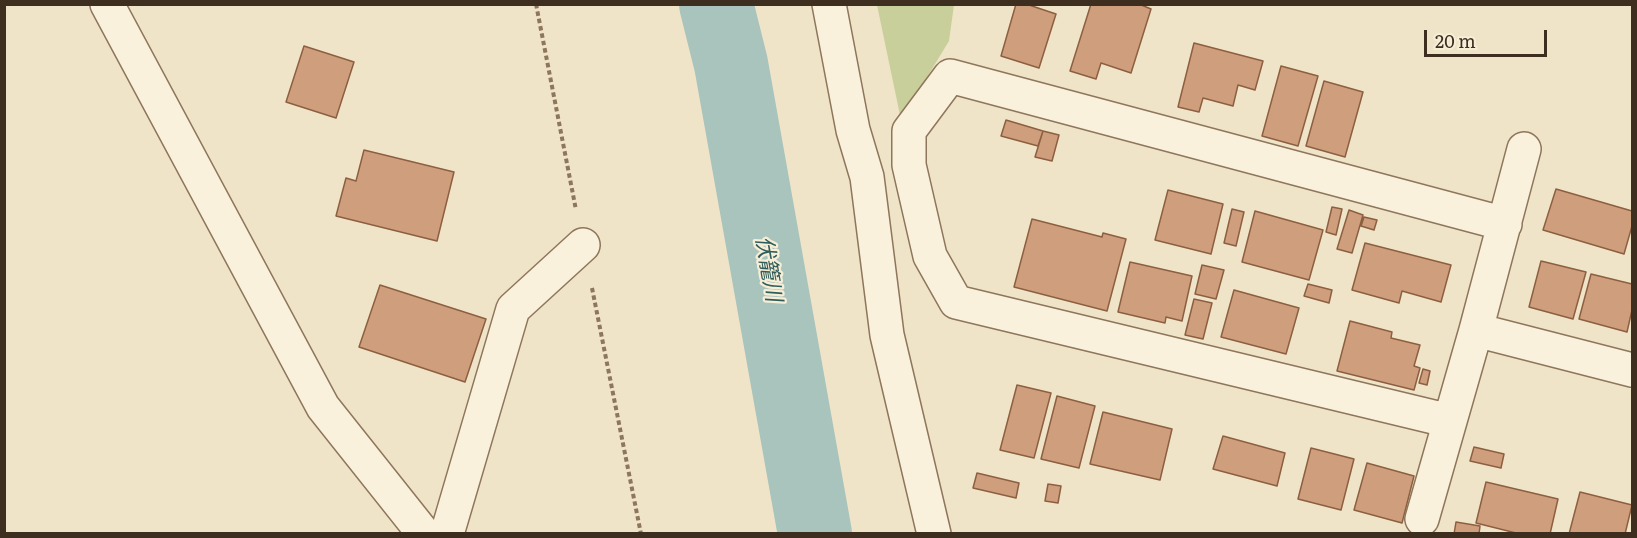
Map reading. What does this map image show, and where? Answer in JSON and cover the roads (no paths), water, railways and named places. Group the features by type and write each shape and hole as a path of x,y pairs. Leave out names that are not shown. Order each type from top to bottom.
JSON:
{"street":[{"path":"107,4 323,406 424,534"},
{"path":"829,4 853,130 867,177 887,335 934,534"},
{"path":"1450,421 956,302 930,256 909,165 909,131 950,76 1505,224"},
{"path":"1422,519 1476,330 1524,149"},
{"path":"867,177 909,165"},
{"path":"447,534 513,309 583,245"},
{"path":"1476,330 1632,370"}],"waterway":[{"name":"伏籠川","path":"716,4 731,64 815,534"}]}
